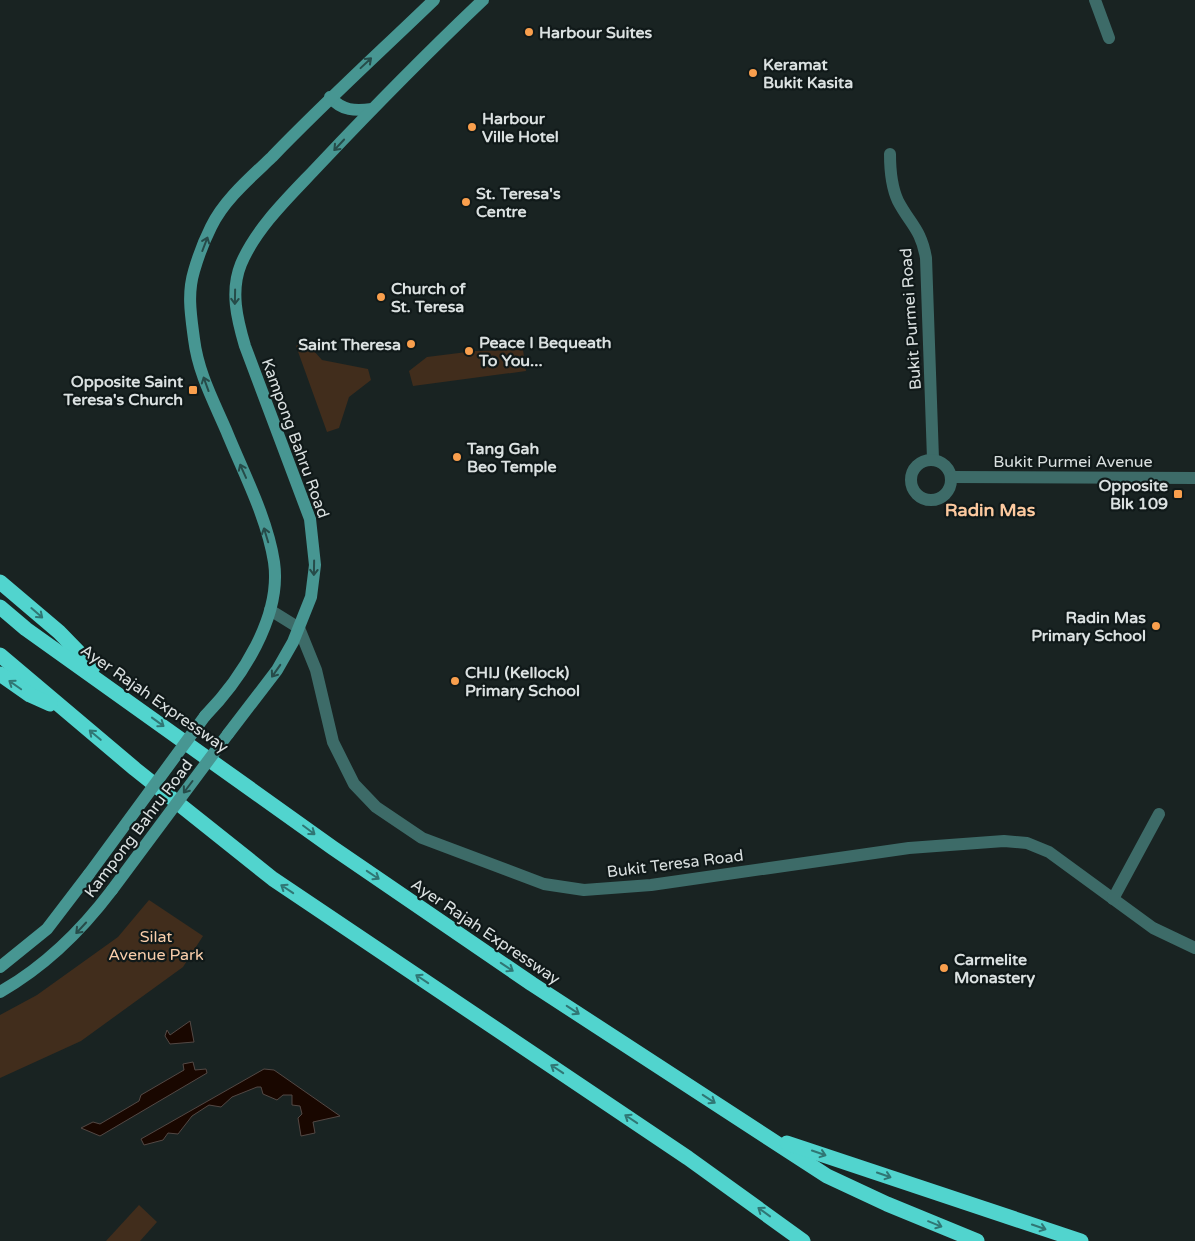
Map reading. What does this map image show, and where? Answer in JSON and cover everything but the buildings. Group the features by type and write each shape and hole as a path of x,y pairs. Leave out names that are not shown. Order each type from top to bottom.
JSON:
{"highway":[{"path":"0,578 20,598"},
{"path":"0,582 58,632 119,693"},
{"name":"Ayer Rajah Expressway","path":"0,607 26,629 119,693 340,853 532,984 827,1176 887,1204 977,1241"},
{"path":"0,655 63,709 273,879 688,1158 803,1241"},
{"path":"0,674 30,695 63,709"},
{"path":"767,1136 1081,1241"}],"main road":[{"name":"Kampong Bahru Road","path":"0,967 47,930 205,716 222,698 261,636 270,610 275,576 273,557 256,498 205,383 196,355 190,317 190,290 194,272 211,227 228,203 330,96 434,0"},
{"name":"Kampong Bahru Road","path":"0,992 41,963 74,936 112,890 276,670 299,628 311,597 314,581 312,530 292,468 245,346 235,304 235,286 240,266 249,247 268,222 372,109 483,0"},
{"path":"330,96 336,104 345,109 356,111 372,109"}],"street":[{"path":"1094,0 1110,38"},
{"name":"Bukit Purmei Road","path":"890,154 894,190 901,205 917,229 926,258 933,459"},
{"path":"933,459 945,465 951,478 947,492 942,496 928,500 915,493 910,481 914,467 926,460 933,459"},
{"name":"Bukit Purmei Avenue","path":"951,478 1109,476 1195,478"},
{"path":"270,610 299,628"},
{"name":"Bukit Teresa Road","path":"299,628 316,670 333,742 354,784 376,807 422,838 544,884 584,890 651,885 909,848 1004,841 1027,843 1049,852 1153,928 1195,948"},
{"path":"1113,899 1160,814"}],"green space":[{"path":"304,340 322,360 368,369 371,380 349,397 339,428 327,432 296,346"},
{"path":"523,350 526,371 413,386 409,371 427,357 475,351"},
{"name":"Silat Avenue Park","path":"149,900 203,936 183,967 81,1041 0,1078 0,1015 37,995 118,937"},
{"path":"139,1205 157,1222 140,1241 106,1241"}],"shaded area":[{"path":"190,1021 194,1042 170,1044 165,1036 167,1030 170,1035"},
{"path":"193,1062 195,1070 206,1069 207,1073 100,1136 81,1128 93,1122 100,1124 139,1101 141,1095 184,1070 183,1064"},
{"path":"264,1069 274,1070 340,1116 313,1122 315,1133 301,1136 298,1118 302,1114 300,1106 292,1105 292,1095 283,1095 277,1100 263,1094 261,1087 257,1087 232,1097 221,1107 209,1105 192,1116 178,1134 168,1133 163,1140 144,1145 141,1139"}],"place":[{"name":"Harbour Suites","path":"529,32"},
{"name":"Keramat Bukit Kasita","path":"753,73"},
{"name":"Harbour Ville Hotel","path":"472,127"},
{"name":"St. Teresa's Centre","path":"466,202"},
{"name":"Church of St. Teresa","path":"381,297"},
{"name":"Saint Theresa","path":"411,344"},
{"name":"Peace I Bequeath To You...","path":"469,351"},
{"name":"Opposite Saint Teresa's Church","path":"193,390"},
{"name":"Tang Gah Beo Temple","path":"457,457"},
{"name":"Opposite Blk 109","path":"1178,494"},
{"name":"Radin Mas Primary School","path":"1156,626"},
{"name":"CHIJ (Kellock) Primary School","path":"455,681"},
{"name":"Carmelite Monastery","path":"944,968"}],"district":[{"name":"Radin Mas","path":"990,510"}]}
